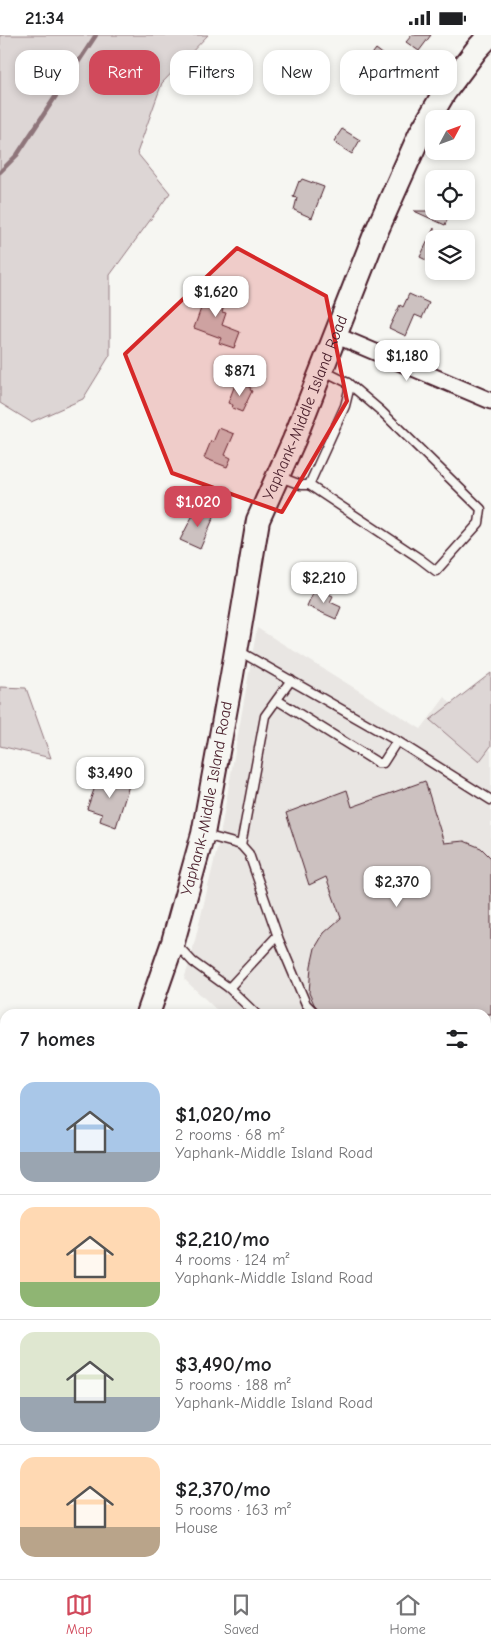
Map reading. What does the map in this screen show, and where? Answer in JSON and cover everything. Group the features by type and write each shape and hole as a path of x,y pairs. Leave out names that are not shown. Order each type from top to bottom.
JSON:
{"main road":[{"name":"Yaphank-Middle Island Road","path":"150,1009 173,942 203,835 258,521 322,370 334,335 374,237 420,134 444,93 482,50 490,35"}],"street":[{"path":"334,335 491,401"}],"lane":[{"path":"278,477 301,485 309,485 436,571 479,523 481,509 381,411 348,383 322,370"},
{"path":"309,485 345,406 349,390 348,383"},
{"path":"236,650 397,741 491,801"},
{"path":"241,845 265,716 291,680"},
{"path":"277,700 378,763 382,763 397,741"},
{"path":"203,835 241,845 249,854 277,936 306,1004 311,1009"},
{"path":"229,988 277,936"},
{"path":"173,942 193,962 229,988 251,1009"}],"highlighted area":[{"path":"237,248 326,296 347,401 282,512 172,473 125,354"}],"shaded area":[{"path":"0,35 208,35 194,50 170,50 170,75 162,83 160,89 160,50 89,50 89,95 158,95 137,153 170,193 110,275 110,355 83,399 31,422 0,403"},
{"path":"257,628 421,729 445,697 491,751 491,1009 216,1009 184,979 219,841"},
{"path":"491,673 491,746 479,762 430,720"},
{"path":"0,687 26,688 51,758 0,746"}],"building":[{"path":"412,35 431,35 420,50 406,42"},
{"path":"342,129 360,140 352,154 334,141"},
{"path":"302,179 324,187 312,218 294,210 297,198 293,197 299,181"},
{"path":"414,211 425,211 425,216"},
{"path":"434,220 447,220 445,225"},
{"path":"425,247 425,260 420,257"},
{"path":"209,286 229,293 222,312 226,313 222,325 240,332 234,348 219,343 221,338 194,328"},
{"path":"409,294 429,303 422,318 415,315 406,336 389,328 400,305 403,307"},
{"path":"236,382 251,388 250,390 252,391 242,412 232,408 233,405 228,403"},
{"path":"219,428 234,434 225,455 231,458 227,467 204,458"},
{"path":"204,507 216,512 200,549 180,540 193,515 199,518"},
{"path":"315,588 333,596 330,602 341,607 336,619 307,606"},
{"path":"112,773 131,779 116,827 100,821 102,814 87,809 96,784 107,788"},
{"path":"425,781 444,843 464,841 481,848 491,858 491,1009 318,1009 314,1004 309,993 311,966 315,948 324,933 341,918 326,877 309,885 286,813 347,790 352,807"}],"waterway":[{"path":"0,172 17,155 96,35"}]}
